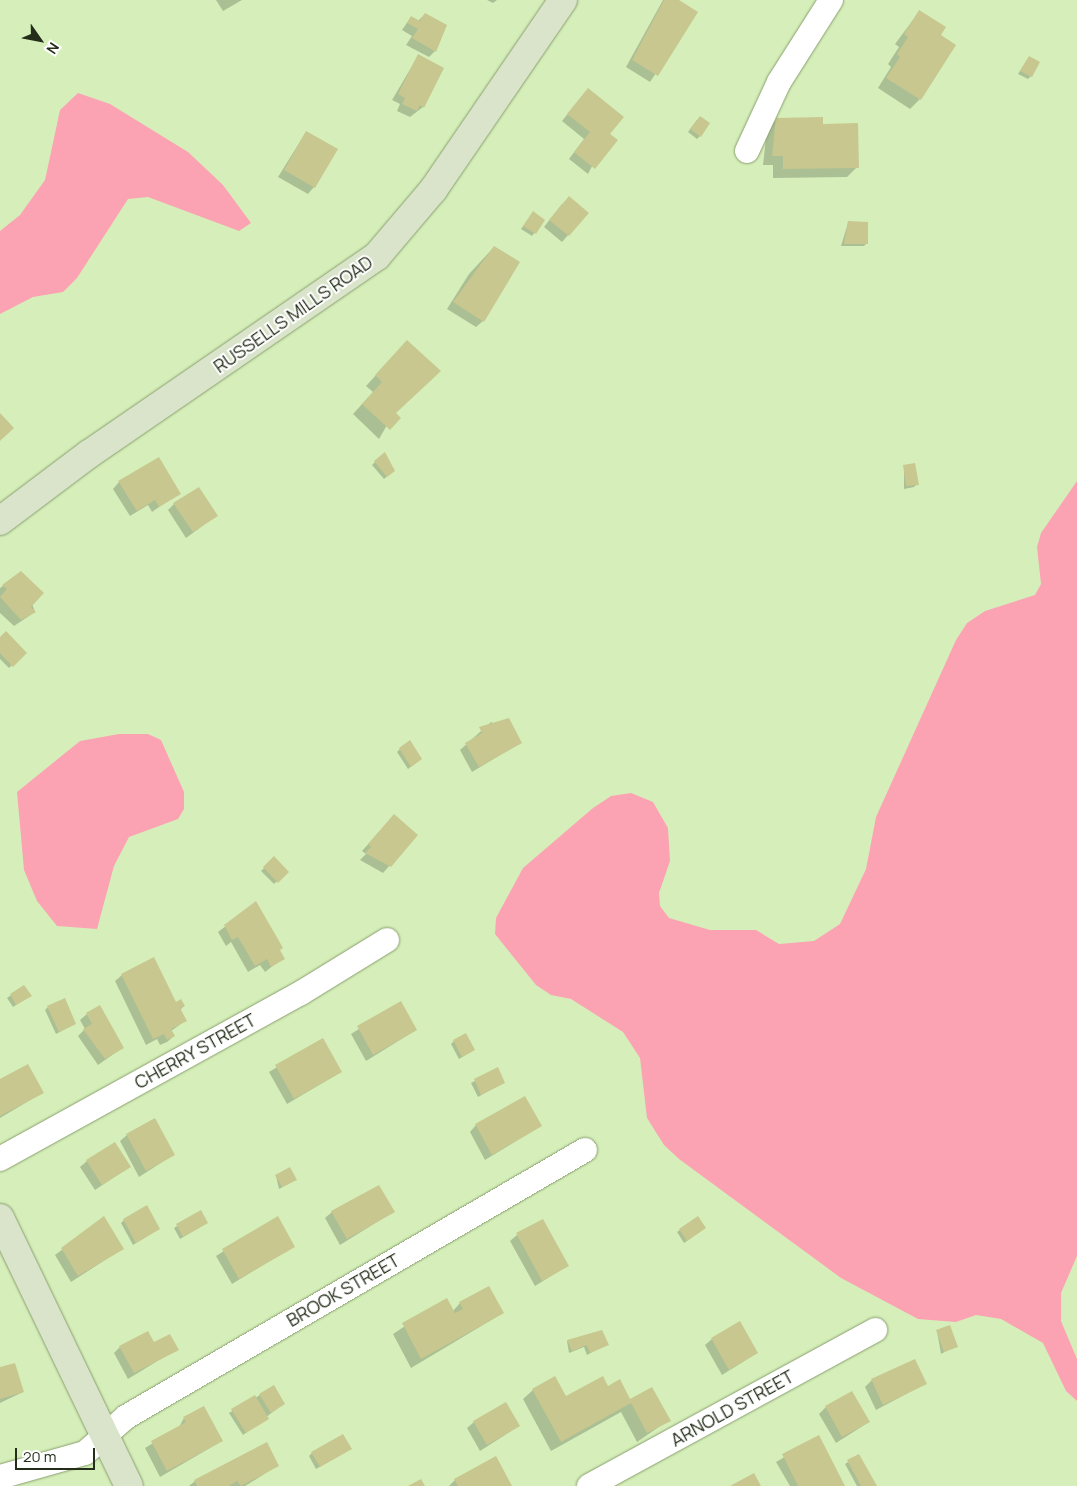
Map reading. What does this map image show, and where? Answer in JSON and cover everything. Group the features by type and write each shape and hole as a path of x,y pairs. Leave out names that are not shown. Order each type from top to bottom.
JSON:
{"main road":[{"name":"RUSSELLS MILLS ROAD","path":"0,521 89,454 377,256 433,190 563,0"},
{"path":"1,1222 129,1486"}],"street":[{"path":"747,151 779,82 831,0"},
{"name":"CHERRY STREET","path":"0,1159 301,993 387,940"},
{"name":"BROOK STREET","path":"0,1477 85,1453 126,1417 585,1150"},
{"name":"ARNOLD STREET","path":"589,1486 875,1330"}],"shaded area":[{"path":"78,93 110,104 188,152 223,185 251,223 239,231 148,197 128,199 77,278 63,292 33,297 0,314 0,231 20,215 45,180 60,110"},
{"path":"1077,481 1077,1256 1061,1293 1061,1321 1077,1359 1077,1401 1066,1391 1043,1343 1001,1319 976,1315 956,1322 918,1319 841,1278 679,1159 664,1145 647,1118 640,1058 623,1032 571,999 551,995 536,985 495,934 496,918 523,868 593,808 611,796 631,793 653,802 668,828 670,861 659,893 660,906 669,918 710,930 756,930 779,944 814,941 840,924 866,869 876,817 956,640 967,623 985,611 1035,595 1041,584 1037,547 1041,533"},
{"path":"119,734 148,734 161,740 184,792 184,809 178,819 129,837 114,866 97,929 57,926 37,901 24,870 17,792 80,741"}],"building":[{"path":"664,0 679,0 698,12 658,76 632,60"},
{"path":"919,10 946,27 941,35 956,45 921,100 886,78 900,57 897,54 908,37 904,34"},
{"path":"425,13 447,25 436,52 412,38 418,29 407,23 411,16 420,21"},
{"path":"418,54 444,68 424,108 420,105 417,111 402,104 405,98 398,94"},
{"path":"1029,56 1040,62 1032,77 1020,71"},
{"path":"588,88 624,117 610,134 618,140 595,169 574,152 590,132 567,114"},
{"path":"700,116 710,123 701,137 690,129"},
{"path":"823,117 823,124 858,123 859,168 783,169 783,156 772,156 776,118"},
{"path":"306,131 338,149 315,188 284,170"},
{"path":"569,196 589,213 569,236 549,220"},
{"path":"533,211 545,220 536,234 523,226"},
{"path":"848,221 868,222 868,244 844,244"},
{"path":"494,246 520,262 484,322 453,302"},
{"path":"407,340 441,371 396,413 401,418 390,430 362,404 382,382 375,375"},
{"path":"0,413 14,428 0,441"},
{"path":"385,452 395,471 387,477 374,461"},
{"path":"159,457 181,494 159,507 155,500 137,511 118,481"},
{"path":"915,463 919,485 906,486 903,465"},
{"path":"199,487 218,516 193,532 173,503"},
{"path":"21,571 44,593 31,607 36,612 21,620 0,597 7,589 2,585"},
{"path":"6,631 27,653 13,667 0,653 0,637"},
{"path":"509,718 522,743 479,767 465,743 482,733 479,727"},
{"path":"410,740 422,759 411,767 399,748"},
{"path":"394,814 418,835 391,867 365,853 371,847 368,844"},
{"path":"274,856 289,872 278,883 263,867"},
{"path":"256,901 283,948 280,950 285,959 271,967 267,959 255,966 238,937 232,940 224,925"},
{"path":"154,957 176,1002 181,999 185,1006 180,1008 187,1021 171,1029 175,1036 167,1040 164,1034 153,1039 121,974"},
{"path":"24,985 32,996 16,1005 10,994"},
{"path":"65,998 76,1024 59,1032 47,1006"},
{"path":"401,1001 417,1030 373,1055 357,1026"},
{"path":"100,1005 124,1048 105,1059 83,1029 92,1024 86,1013"},
{"path":"466,1033 475,1050 462,1057 453,1040"},
{"path":"323,1038 342,1072 294,1099 275,1065"},
{"path":"28,1064 44,1093 0,1116 0,1079"},
{"path":"498,1067 505,1083 481,1095 474,1079"},
{"path":"525,1096 542,1126 492,1155 475,1124"},
{"path":"155,1118 175,1155 146,1171 126,1134"},
{"path":"115,1142 131,1167 102,1185 86,1160"},
{"path":"290,1167 297,1180 282,1187 275,1175"},
{"path":"379,1185 395,1212 347,1239 331,1211"},
{"path":"147,1205 160,1229 136,1243 123,1219"},
{"path":"201,1210 208,1223 183,1237 176,1224"},
{"path":"104,1216 124,1249 78,1276 61,1248"},
{"path":"278,1216 295,1247 239,1279 222,1249"},
{"path":"698,1216 706,1228 687,1241 679,1229"},
{"path":"543,1219 569,1266 542,1281 516,1233"},
{"path":"489,1286 504,1313 421,1359 402,1323 447,1298 455,1313 463,1309 459,1302"},
{"path":"740,1321 758,1353 729,1370 711,1338"},
{"path":"950,1325 958,1347 944,1352 936,1330"},
{"path":"602,1330 609,1345 590,1353 587,1345 572,1351 567,1340"},
{"path":"148,1331 154,1342 170,1334 179,1350 134,1373 119,1346"},
{"path":"915,1359 927,1384 883,1405 871,1379"},
{"path":"15,1363 24,1392 0,1399 0,1367"},
{"path":"555,1376 566,1396 603,1376 608,1386 620,1379 630,1399 652,1387 671,1421 647,1433 631,1403 561,1442 532,1389"},
{"path":"274,1385 285,1404 271,1413 259,1394"},
{"path":"852,1391 870,1422 842,1437 825,1406"},
{"path":"255,1395 269,1419 246,1433 231,1409"},
{"path":"506,1402 520,1426 487,1445 473,1421"},
{"path":"204,1406 223,1441 167,1471 151,1441 186,1422 183,1417"},
{"path":"343,1434 352,1449 320,1467 311,1452"},
{"path":"819,1435 845,1486 798,1486 782,1454"},
{"path":"267,1442 279,1466 241,1486 237,1481 229,1486 197,1486 194,1480"},
{"path":"859,1454 877,1486 861,1486 847,1460"},
{"path":"496,1456 512,1486 458,1486 454,1479"},
{"path":"754,1473 761,1486 730,1486"},
{"path":"421,1479 425,1486 408,1486"}]}
